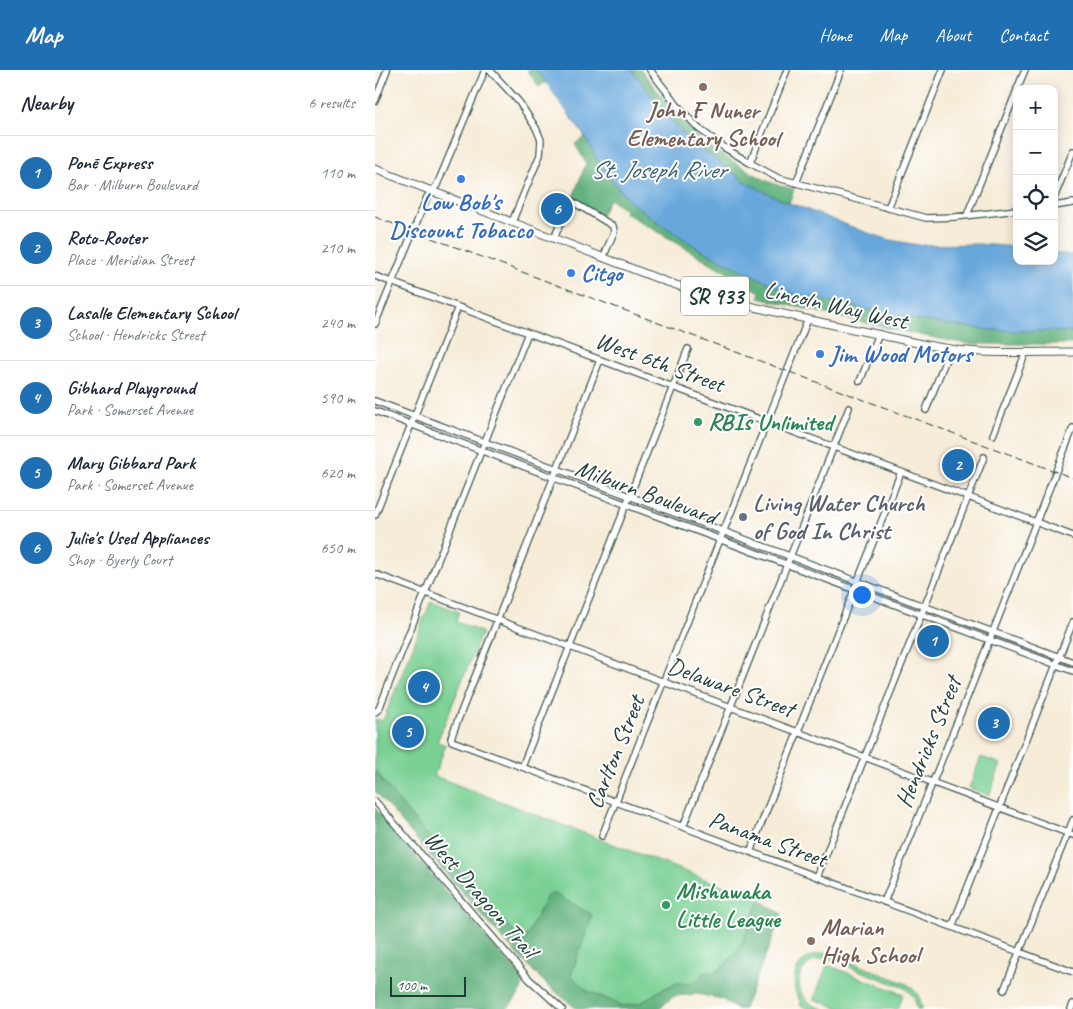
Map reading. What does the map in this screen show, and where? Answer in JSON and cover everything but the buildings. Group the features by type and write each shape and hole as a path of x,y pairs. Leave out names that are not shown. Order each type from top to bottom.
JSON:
{"main road":[{"name":"Lincoln Way West","path":"375,169 663,281 691,290 807,319 950,349 978,352 1073,352"}],"street":[{"path":"375,101 387,70"},
{"path":"375,324 427,197 437,185 485,70"},
{"path":"490,70 519,102 536,128 541,140 539,155 512,222"},
{"path":"650,70 677,105 698,128 750,164 778,178 926,218 955,217 1013,210"},
{"path":"750,164 787,70"},
{"path":"796,183 841,70"},
{"path":"888,208 943,70"},
{"path":"1019,85 1025,70"},
{"path":"967,215 1013,99"},
{"path":"1058,188 1073,151"},
{"path":"554,239 568,204 574,203 613,226 613,232 603,258"},
{"path":"1058,206 1073,204"},
{"name":"West 6th Street","path":"375,276 1073,536"},
{"path":"375,515 458,307"},
{"name":"Carlton Street","path":"602,836 807,319"},
{"path":"376,711 379,709 528,332"},
{"path":"860,380 879,334"},
{"path":"522,767 688,349"},
{"path":"926,410 950,349"},
{"path":"993,435 1026,352"},
{"path":"497,620 600,360"},
{"name":"Milburn Boulevard","path":"375,402 1073,662"},
{"path":"683,827 849,408"},
{"name":"Milburn Boulevard","path":"375,411 1073,671"},
{"name":"Hendricks Street","path":"884,902 1073,428"},
{"path":"817,877 984,457"},
{"path":"750,852 901,472"},
{"name":"Delaware Street","path":"375,574 1070,834"},
{"name":"Panama Street","path":"497,620 451,739 452,741 1073,972"},
{"path":"952,927 1073,622"},
{"name":"West Dragoon Trail","path":"375,800 529,979 562,1009"},
{"path":"1004,990 1070,834 1073,820"},
{"path":"1071,1009 1073,1004"}],"green space":[{"path":"527,70 537,70 546,82 539,87"},
{"path":"632,70 641,70 677,116 707,145 762,178 780,186 794,189 789,203 747,183 688,139 664,112"},
{"path":"585,137 604,171 629,201 698,248 731,265 918,320 989,330 1073,332 1073,344 970,344 895,330 759,298 760,292 624,212 625,209 609,199 601,216 572,200 586,163 575,144"},
{"name":"Mishawaka Little League","path":"431,601 459,612 456,622 482,632 437,742 446,745 434,776 760,900 741,945 728,962 716,972 689,984 677,983 661,990 641,1003 623,1006 586,990 571,975 591,919 591,914 554,894 548,894 524,942 500,918 391,793 375,770 375,719 383,721"},
{"path":"981,757 1001,764 989,795 969,788"},
{"path":"375,770 405,809 457,870 524,942 548,894 554,894 591,914 591,919 571,975 586,990 623,1006 641,1003 661,990 677,983 689,984 699,979 703,972 716,972 728,962 741,945 760,900 782,914 744,1009 736,1009 722,999 697,994 674,996 658,1009 577,1009 546,984 513,950 375,791"},
{"path":"375,808 521,977 521,990 507,1009 375,1009"},
{"path":"825,953 907,984 921,1001 922,1009 917,1009 914,997 905,988 832,960 823,959 815,960 808,964 800,976 799,984 801,992 808,1001 824,1009 810,1009 800,1005 801,1002 794,986 797,970 801,963 808,958"},
{"path":"827,965 903,994 898,1009 841,1009 814,999"}],"water":[{"name":"St. Joseph River","path":"537,70 632,70 664,112 688,139 747,183 779,199 868,233 890,240 918,245 979,244 1013,247 1013,265 1058,265 1058,253 1073,255 1073,332 989,330 918,320 793,294 698,248 629,201 604,171 585,137"}],"railway":[{"path":"375,217 1073,478"}],"place":[{"name":"John F Nuner Elementary School","path":"703,87"},
{"name":"Low Bob's Discount Tobacco","path":"461,179"},
{"name":"Julie's Used Appliances","path":"557,209"},
{"name":"Citgo","path":"571,273"},
{"name":"Jim Wood Motors","path":"820,354"},
{"name":"RBIs Unlimited","path":"698,422"},
{"name":"Roto-Rooter","path":"958,465"},
{"name":"Living Water Church of God In Christ","path":"743,517"},
{"name":"Ponē Express","path":"933,641"},
{"name":"Gibhard Playground","path":"424,687"},
{"name":"Lasalle Elementary School","path":"994,723"},
{"name":"Mary Gibbard Park","path":"408,732"},
{"name":"Mishawaka Little League","path":"666,905"},
{"name":"Marian High School","path":"811,941"}]}
